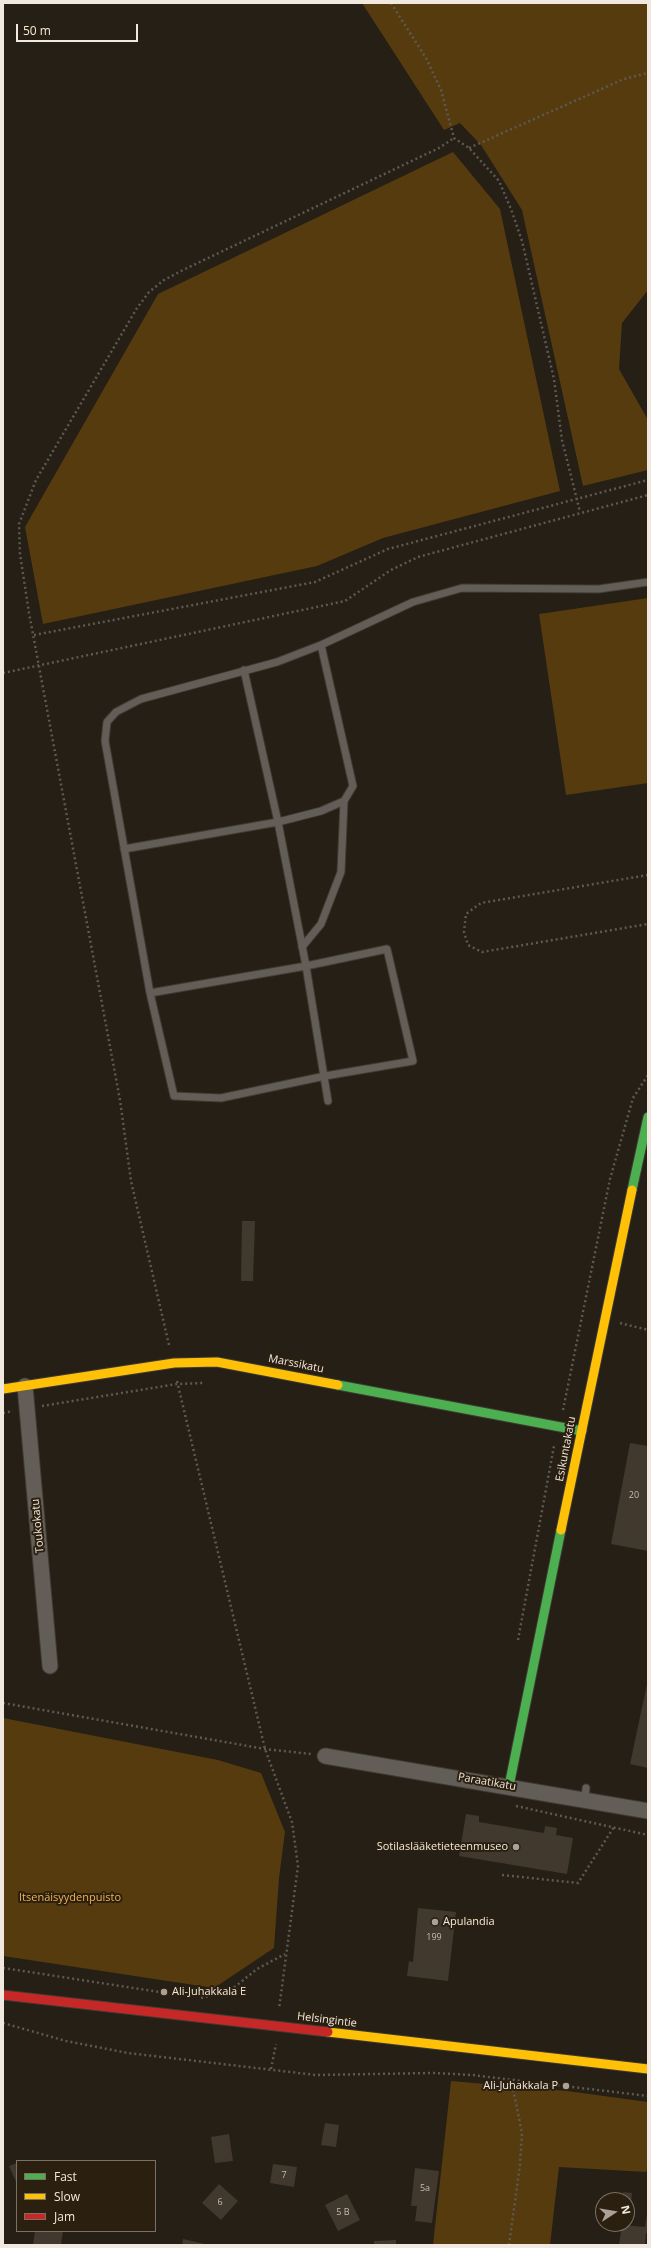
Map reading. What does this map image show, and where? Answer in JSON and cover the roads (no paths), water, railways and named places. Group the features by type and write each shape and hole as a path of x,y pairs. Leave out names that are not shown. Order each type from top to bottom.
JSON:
{"street":[{"name":"Esikuntakatu","path":"509,1786 604,1320 648,1117"},
{"name":"Marssikatu","path":"3,1389 174,1363 217,1362 582,1431"},
{"name":"Toukokatu","path":"25,1386 50,1666"},
{"name":"Paraatikatu","path":"325,1756 509,1786 586,1793 648,1811"},
{"name":"Helsingintie","path":"3,1995 648,2069"}],"lane":[{"path":"150,993 306,966 387,950 413,1061 325,1076 221,1098 174,1096 150,993 105,741 107,722 116,712 141,699 277,662 321,644 413,602 462,588 599,589 648,582"},
{"path":"302,946 321,924 341,872 344,801 353,786 321,644"},
{"path":"244,670 278,822 306,966 328,1101"},
{"path":"124,849 278,822 321,810 344,801"}],"place":[{"name":"Sotilaslääketieteenmuseo","path":"516,1847"},
{"name":"Apulandia","path":"435,1922"},
{"name":"Ali-Juhakkala E","path":"164,1992"},
{"name":"Ali-Juhakkala P","path":"566,2086"}],"park label":[{"name":"Itsenäisyydenpuisto","path":"70,1898"}]}
